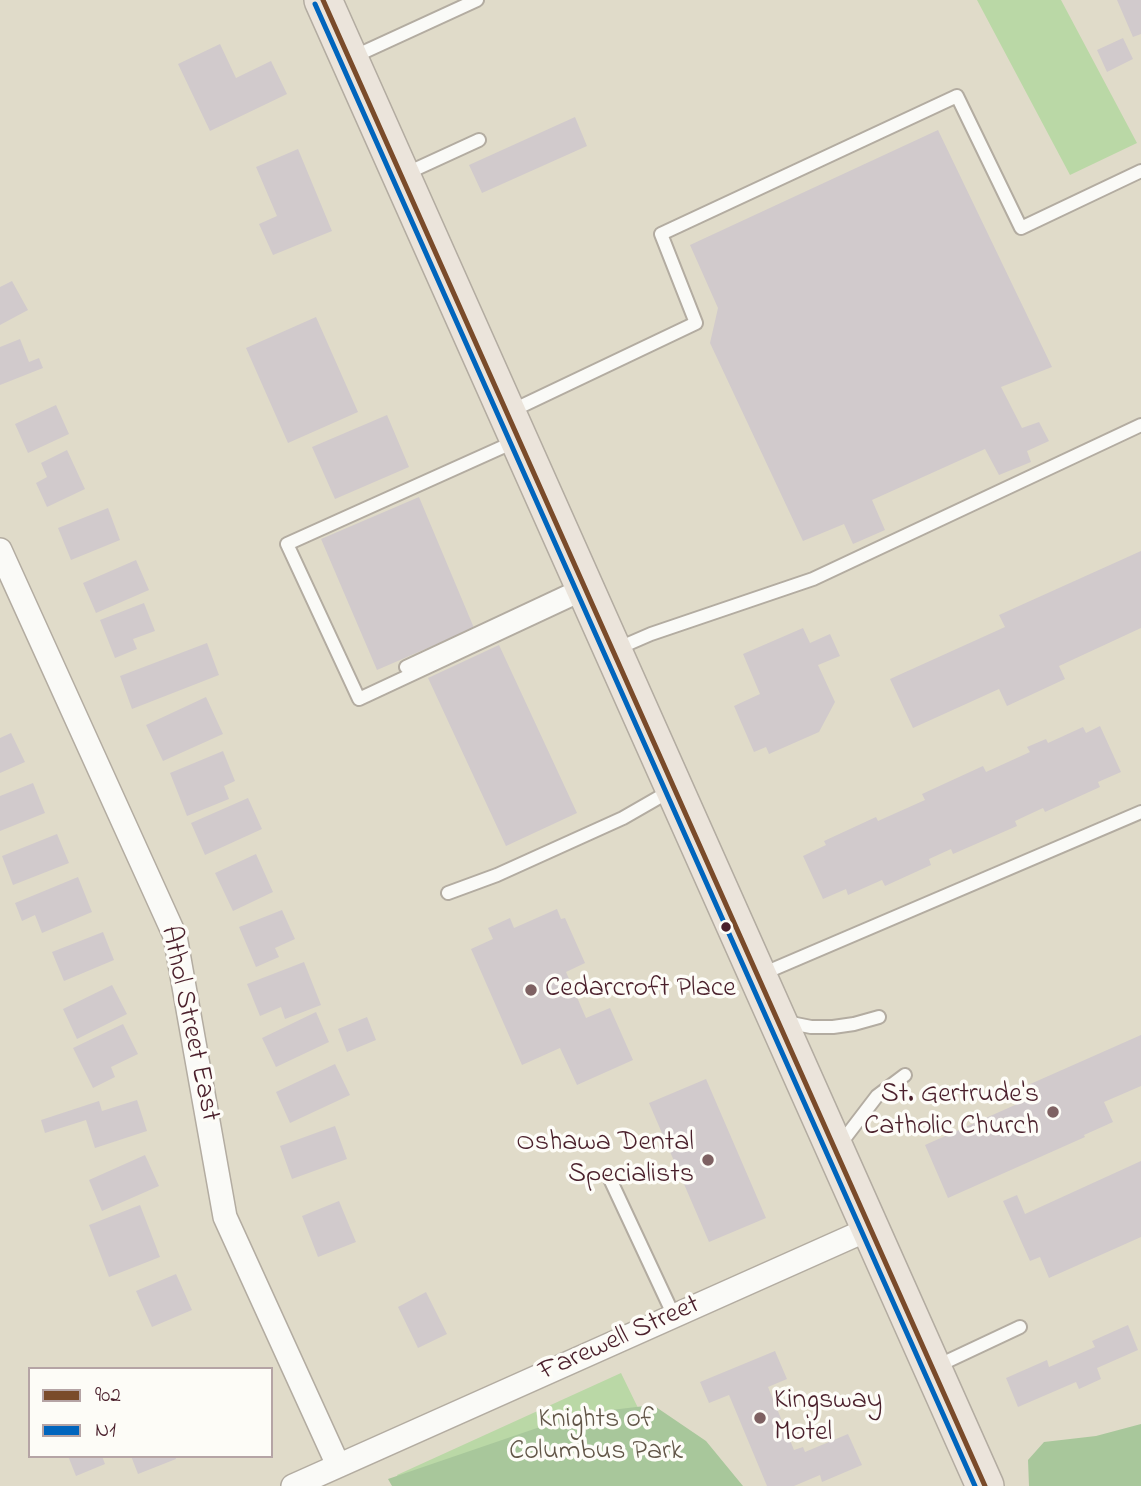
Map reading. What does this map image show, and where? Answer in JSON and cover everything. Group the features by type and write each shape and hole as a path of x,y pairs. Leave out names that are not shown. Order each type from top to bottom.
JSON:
{"main road":[{"path":"323,0 985,1486"}],"street":[{"name":"Athol Street East","path":"0,550 175,936 225,1217 338,1465"},
{"name":"Farewell Street","path":"293,1486 871,1228"}],"lane":[{"path":"349,59 477,0"},
{"path":"585,588 355,692 286,544 513,426 696,323 661,234 957,96 1021,228 1141,171"},
{"path":"402,176 480,140"},
{"path":"613,651 651,634 813,579 1141,425"},
{"path":"448,893 497,875 623,818 675,788"},
{"path":"758,976 1141,812"},
{"path":"778,1021 811,1027 833,1027 878,1017"},
{"path":"836,1150 877,1096 905,1075"},
{"path":"610,1178 674,1316"},
{"path":"932,1368 1020,1327"}],"green space":[{"path":"977,0 1061,0 1137,143 1070,175"},
{"name":"Knights of Columbus Park","path":"621,1373 676,1486 402,1486 397,1475"},
{"name":"Knights of Columbus Park","path":"653,1405 706,1441 743,1486 392,1486 388,1479 578,1414"},
{"path":"1141,1424 1141,1486 1029,1486 1028,1460 1044,1442 1096,1436"}],"building":[{"path":"1117,0 1141,0 1141,34 1133,37"},
{"path":"1123,38 1133,59 1107,72 1097,50"},
{"path":"220,44 236,78 271,61 287,94 210,131 178,64"},
{"path":"575,117 587,146 482,193 469,165"},
{"path":"938,130 1052,367 1001,387 1022,428 1039,422 1049,441 1027,451 1031,462 999,475 985,449 872,500 885,530 853,544 844,524 803,541 710,343 718,308 690,245"},
{"path":"298,149 332,231 273,255 259,224 277,216 256,167"},
{"path":"12,281 28,310 0,325 0,287"},
{"path":"316,317 358,412 288,443 246,348"},
{"path":"20,339 29,362 39,358 43,368 0,385 0,347"},
{"path":"56,405 69,434 28,453 15,424"},
{"path":"387,415 409,467 335,499 312,447"},
{"path":"67,450 85,489 47,507 36,483 47,477 41,463"},
{"path":"419,497 474,628 377,670 321,539"},
{"path":"108,508 120,540 71,560 58,528"},
{"path":"1141,551 1141,628 1059,666 1065,679 1007,706 999,689 913,728 890,679 1005,627 999,615"},
{"path":"136,560 149,590 96,613 83,583"},
{"path":"144,603 155,631 133,639 137,649 115,658 100,620"},
{"path":"803,628 810,643 830,634 840,656 818,665 835,702 819,732 769,754 766,747 754,752 734,706 760,694 743,654"},
{"path":"207,643 219,675 132,709 120,676"},
{"path":"499,645 577,813 506,846 428,678"},
{"path":"206,697 223,734 163,761 146,725"},
{"path":"1100,726 1121,772 1098,782 1100,787 1045,812 1043,808 1015,821 1017,826 953,854 951,849 929,859 931,865 885,886 882,880 848,895 846,889 823,899 803,856 826,845 824,841 876,817 878,821 925,800 922,794 983,766 986,772 1030,752 1027,747 1046,739 1048,743 1083,727 1086,733"},
{"path":"11,733 25,762 0,773 0,738"},
{"path":"223,751 235,781 224,786 229,799 187,816 170,773"},
{"path":"33,783 45,813 0,831 0,796"},
{"path":"248,798 262,829 205,855 191,823"},
{"path":"57,834 69,863 13,885 2,856"},
{"path":"256,854 273,892 233,911 215,873"},
{"path":"78,877 92,912 42,933 35,915 22,921 15,903"},
{"name":"Cedarcroft Place","path":"557,909 561,919 565,918 585,963 566,972 586,1018 610,1008 633,1060 577,1085 560,1048 522,1065 471,949 493,939 488,928 510,918 514,928"},
{"path":"282,910 295,939 275,948 279,957 256,967 239,927"},
{"path":"103,932 114,960 64,981 52,952"},
{"path":"304,962 321,1005 285,1019 281,1007 260,1016 247,984"},
{"path":"112,985 127,1014 77,1039 63,1009"},
{"path":"316,1012 329,1042 276,1067 262,1038"},
{"path":"367,1017 376,1040 347,1052 338,1029"},
{"path":"123,1024 138,1054 111,1067 115,1077 93,1088 73,1048"},
{"name":"St. Gertrude's Catholic Church","path":"1141,1035 1141,1086 1104,1102 1113,1122 948,1198 925,1145 1024,1101 1019,1089"},
{"path":"335,1064 350,1095 290,1123 276,1092"},
{"name":"Oshawa Dental Specialists","path":"706,1079 766,1218 709,1242 649,1103"},
{"path":"137,1100 147,1131 95,1148 86,1120 45,1133 41,1120 99,1101 102,1111"},
{"path":"335,1126 347,1159 292,1179 280,1146"},
{"path":"145,1155 159,1186 102,1211 89,1180"},
{"path":"1141,1161 1141,1237 1049,1278 1040,1257 1030,1261 1003,1201 1017,1195 1025,1214"},
{"path":"339,1201 356,1242 318,1257 302,1216"},
{"path":"140,1205 160,1257 109,1277 89,1225"},
{"path":"176,1274 192,1310 152,1327 136,1291"},
{"path":"426,1292 447,1334 418,1348 398,1307"},
{"path":"1128,1325 1138,1350 1097,1368 1101,1379 1079,1389 1076,1382 1018,1407 1006,1378 1047,1360 1049,1367 1095,1347 1092,1341"},
{"name":"Kingsway Motel","path":"775,1351 787,1379 768,1387 794,1450 803,1447 805,1452 848,1434 862,1465 822,1482 820,1475 794,1486 767,1486 729,1395 709,1403 700,1382"},
{"path":"69,1458 103,1458 105,1464 76,1476"},
{"path":"132,1458 176,1458 176,1459 138,1474"}],"transit line":[{"name":"902","path":"323,0 985,1486"},
{"name":"N1","path":"315,4 975,1486"}],"place":[{"name":"Cedarcroft Place","path":"531,990"},
{"name":"St. Gertrude's Catholic Church","path":"1053,1112"},
{"name":"Oshawa Dental Specialists","path":"708,1160"},
{"name":"Kingsway Motel","path":"760,1418"}]}
